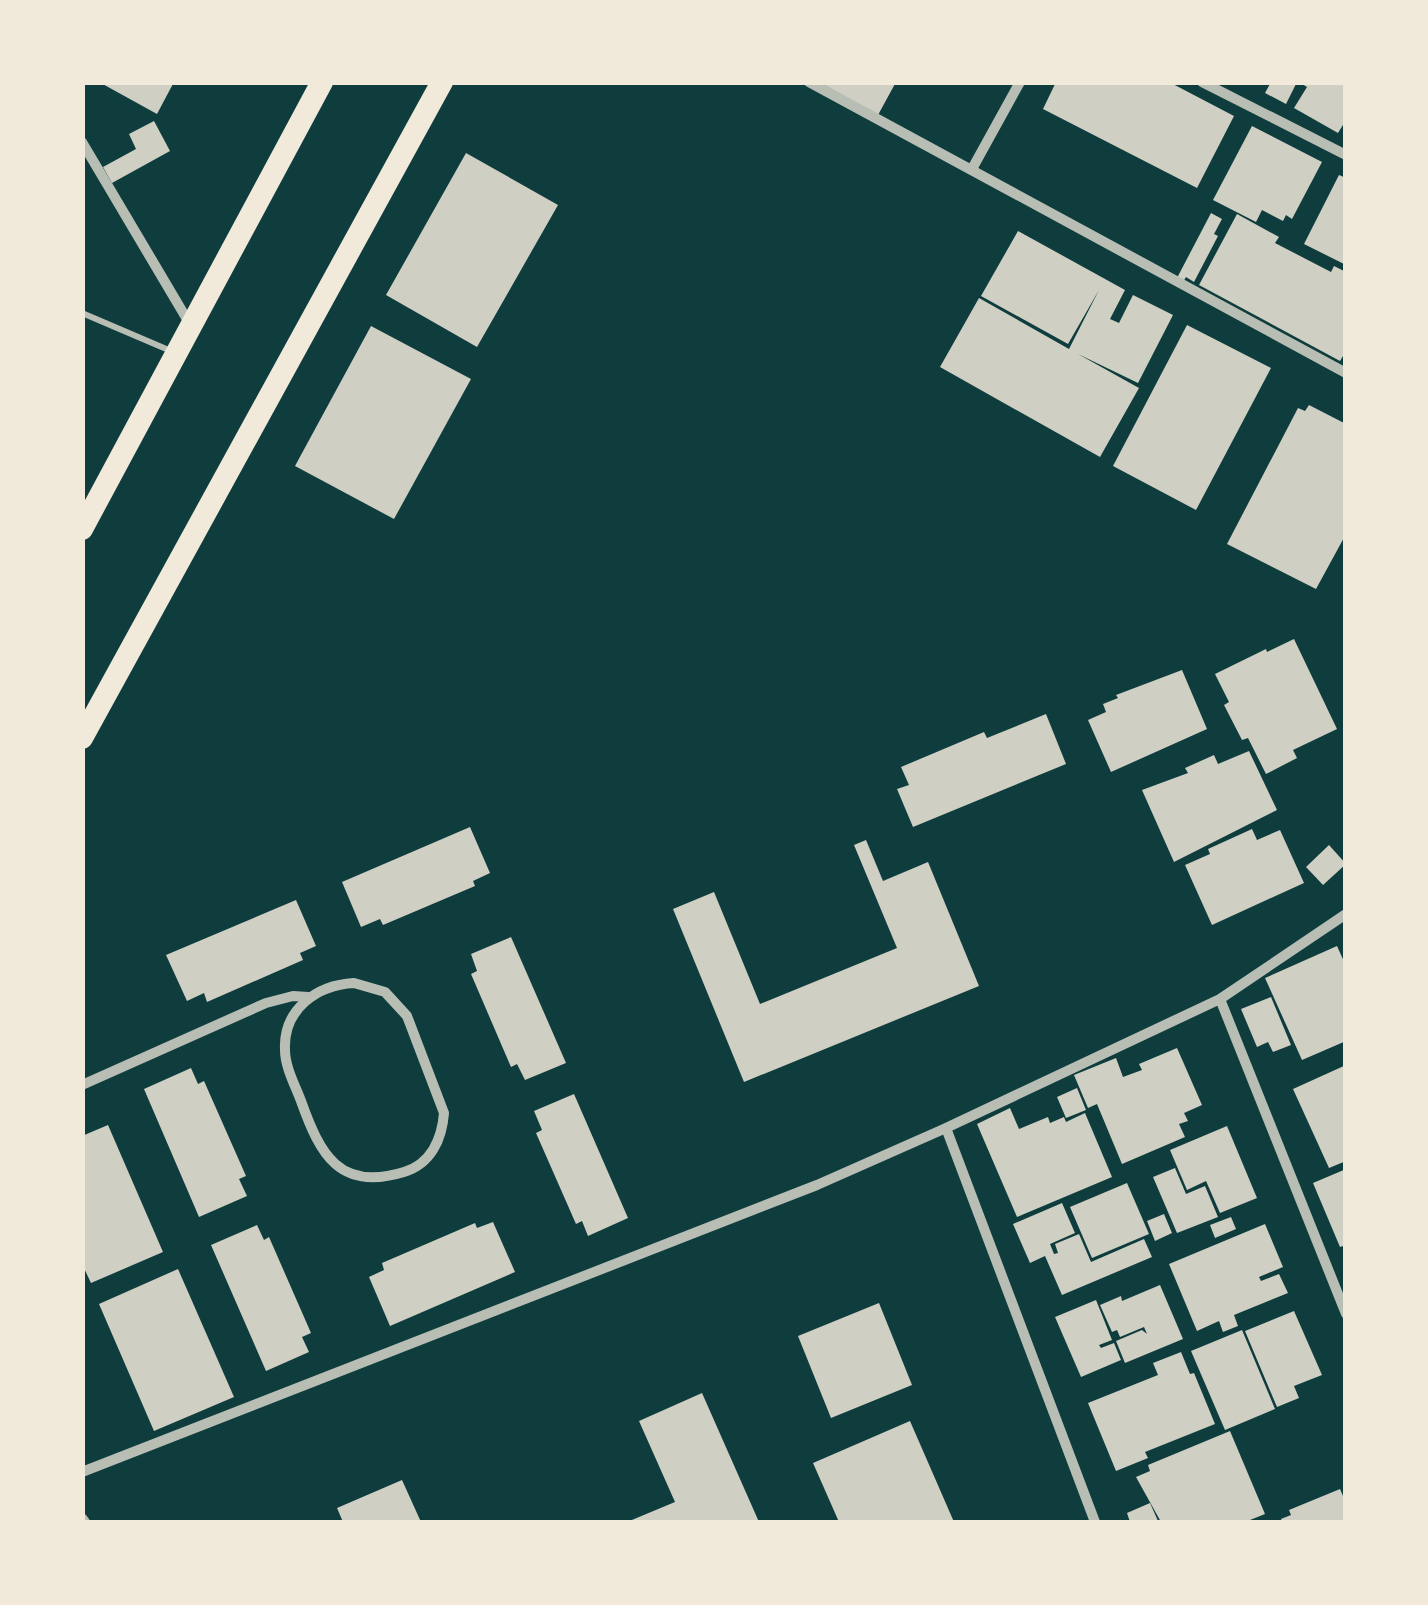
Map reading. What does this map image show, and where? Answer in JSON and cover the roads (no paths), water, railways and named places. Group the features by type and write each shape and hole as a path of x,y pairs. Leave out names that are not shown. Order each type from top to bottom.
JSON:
{"highway":[{"path":"82,529 322,82"},
{"path":"82,738 442,82"}],"street":[{"path":"808,82 1346,372"},
{"path":"972,169 1020,82"},
{"path":"1202,82 1346,155"},
{"path":"82,142 192,327"},
{"path":"82,1472 817,1185 1220,1000 1346,914"},
{"path":"82,1085 266,1003 292,996 308,997 338,984 370,985 385,992 407,1016 444,1113 437,1145 422,1164 399,1174 371,1179 340,1169 321,1150 285,1050 290,1021 308,997"},
{"path":"1220,1000 1346,1314"},
{"path":"946,1128 1095,1522"}],"lane":[{"path":"82,313 176,354"}]}
